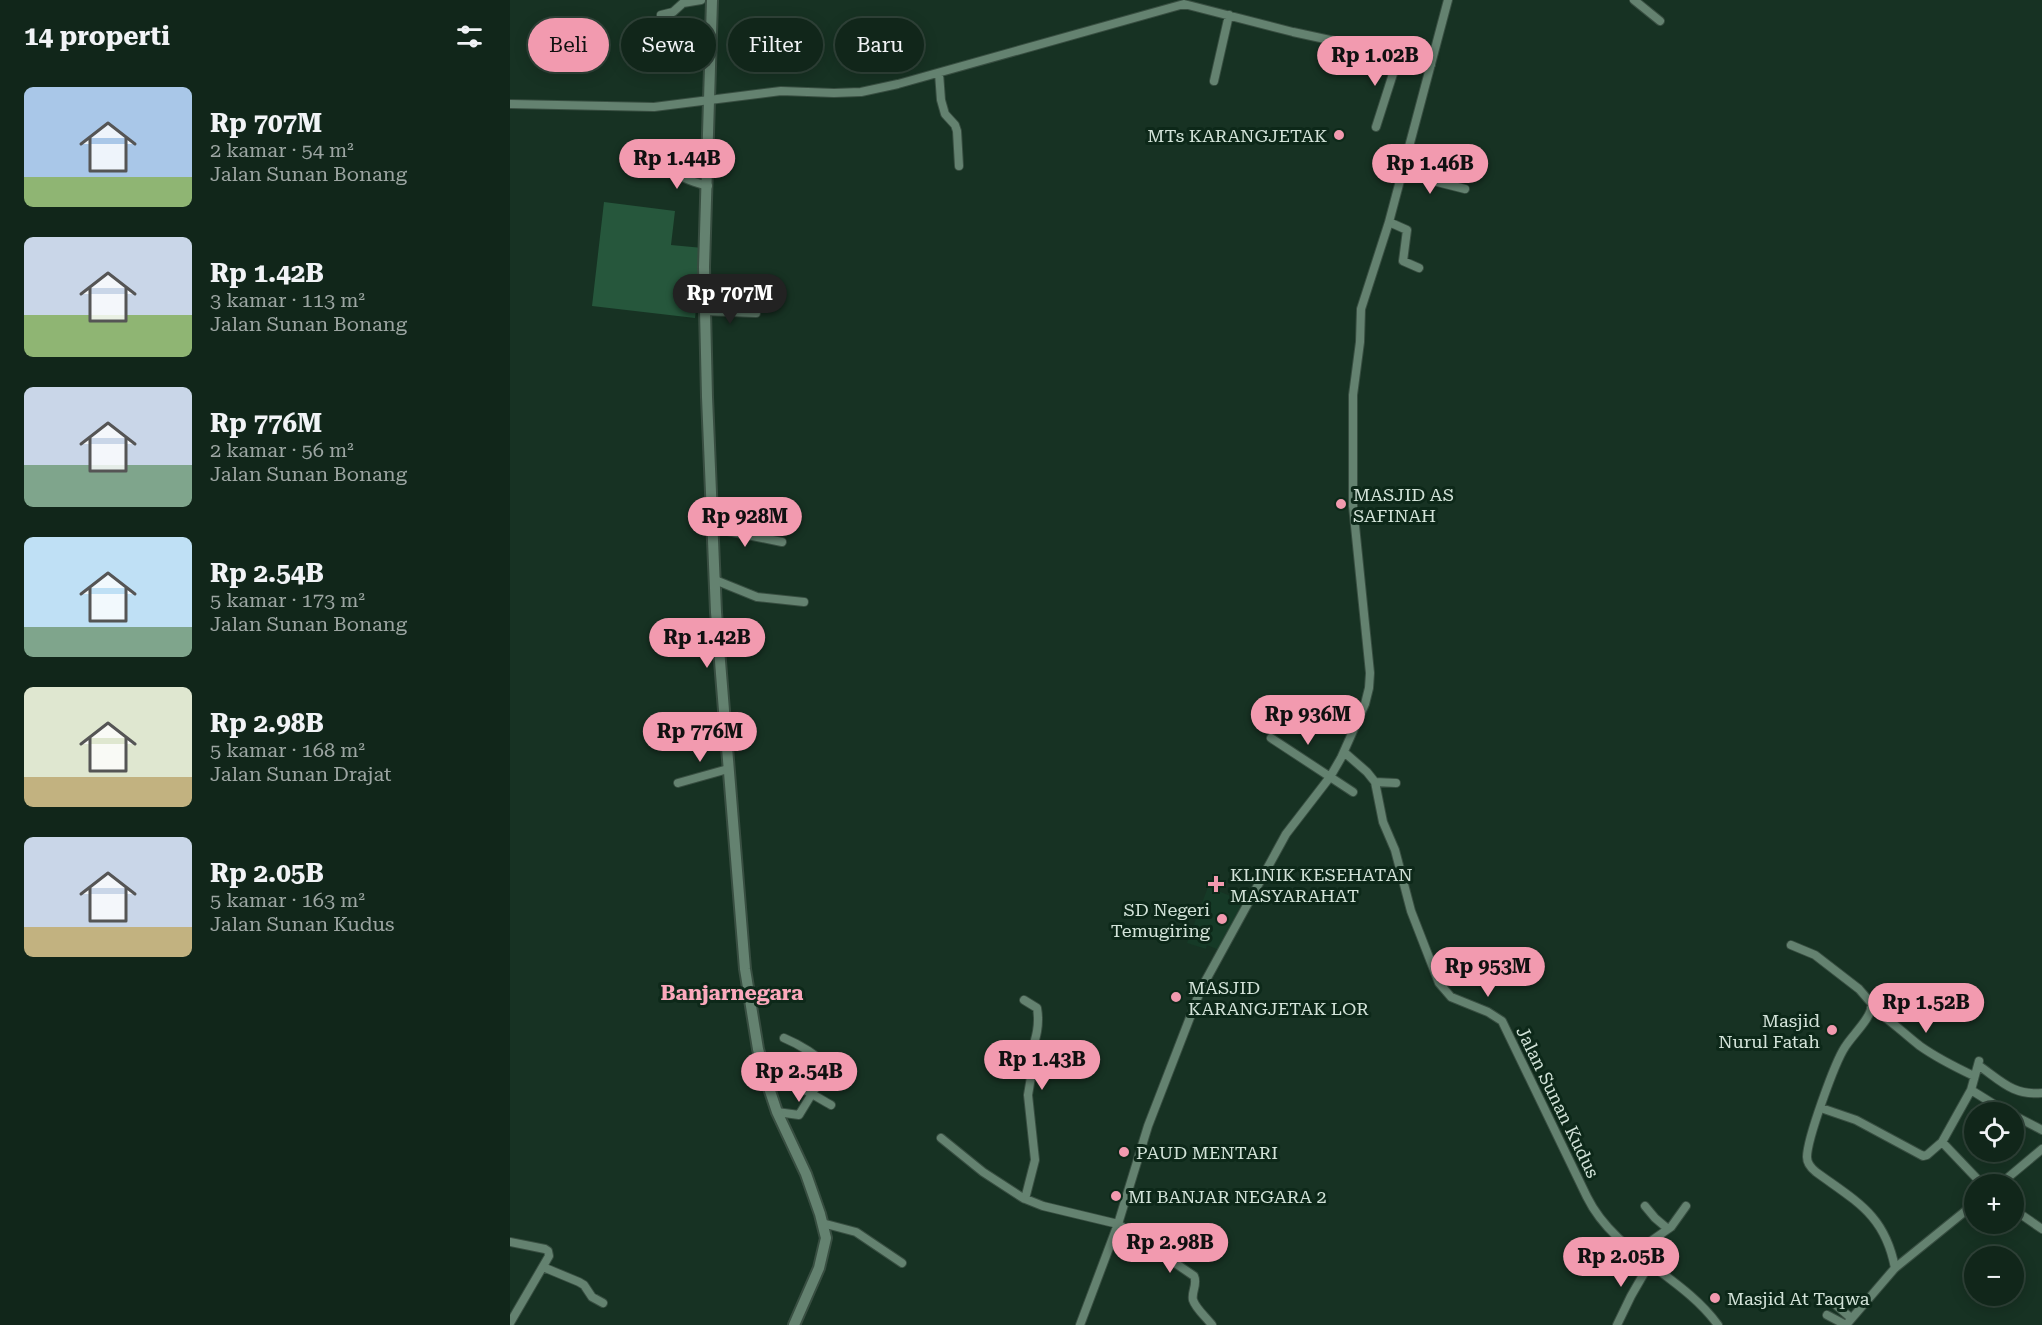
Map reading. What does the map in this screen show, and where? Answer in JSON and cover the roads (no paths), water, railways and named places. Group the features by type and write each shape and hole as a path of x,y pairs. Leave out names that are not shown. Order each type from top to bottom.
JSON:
{"street":[{"path":"661,15 674,12 683,3 701,0"},
{"path":"712,0 704,267 707,397 715,580 745,969 758,1049 766,1078 777,1112 806,1174 826,1238 823,1255 794,1325"},
{"path":"1080,1325 1118,1224 1148,1126 1201,989 1286,834 1330,777 1361,716 1367,697 1370,680 1353,506 1354,389 1362,303 1389,222 1448,0"},
{"path":"1634,0 1660,21"},
{"path":"510,104 654,107 781,91 861,92 939,73 1185,2 1293,32 1399,55 1431,65"},
{"path":"1214,81 1229,15"},
{"path":"1376,127 1399,55"},
{"path":"939,73 941,100 945,114 955,125 957,131 959,166"},
{"path":"667,163 675,174 708,186"},
{"path":"1402,173 1465,189"},
{"path":"1389,222 1407,229 1402,261 1419,268"},
{"path":"705,310 756,314"},
{"path":"713,528 782,542"},
{"path":"715,580 757,597 804,602"},
{"path":"1271,738 1353,792"},
{"path":"1344,752 1375,782 1396,783"},
{"path":"678,783 728,769"},
{"name":"Jalan Sunan Kudus","path":"1375,782 1383,822 1395,850 1411,911 1439,983 1452,997 1488,1012 1502,1021 1595,1214 1611,1233 1697,1301 1718,1325"},
{"path":"1791,945 1811,952 1828,964 1867,997 1872,1004 1841,1053 1808,1147 1807,1162 1816,1172 1875,1218 1890,1246 1895,1268"},
{"path":"1024,1000 1037,1008 1038,1021 1037,1035 1031,1053 1034,1059 1028,1095 1035,1160 1025,1199"},
{"path":"1871,1008 1940,1060 1974,1076"},
{"path":"777,1112 799,1116 827,1069 826,1065 796,1043 784,1038"},
{"path":"1821,1108 1856,1120 1923,1156 1942,1142 1971,1090 1979,1063 2015,1091 2029,1094 2042,1093"},
{"path":"766,1078 773,1077 783,1080 831,1105"},
{"path":"1971,1090 1990,1102"},
{"path":"2024,1121 2042,1130"},
{"path":"941,1138 983,1172 1025,1199 1043,1206 1118,1224 1194,1275 1196,1280 1194,1303 1212,1325"},
{"path":"1942,1142 1973,1174"},
{"path":"2012,1174 2042,1149"},
{"path":"1645,1206 1668,1229"},
{"path":"1642,1257 1650,1242 1668,1229 1686,1206"},
{"path":"1847,1323 1895,1268 1964,1212"},
{"path":"2024,1217 2042,1229"},
{"path":"822,1223 856,1232 902,1263"},
{"path":"510,1242 548,1251 549,1256 510,1323"},
{"path":"1617,1325 1650,1263"},
{"path":"543,1267 579,1282 592,1297 603,1303"},
{"path":"1837,1306 1847,1323"},
{"path":"1827,1315 1847,1323"}],"place":[{"name":"MTs KARANGJETAK","path":"1339,135"},
{"name":"MASJID AS SAFINAH","path":"1341,504"},
{"name":"KLINIK KESEHATAN MASYARAHAT","path":"1216,884"},
{"name":"SD Negeri Temugiring","path":"1222,919"},
{"name":"MASJID KARANGJETAK LOR","path":"1176,997"},
{"name":"Masjid Nurul Fatah","path":"1832,1030"},
{"name":"PAUD MENTARI","path":"1124,1152"},
{"name":"MI BANJAR NEGARA 2","path":"1116,1196"},
{"name":"Masjid At Taqwa","path":"1715,1298"}],"district":[{"name":"Banjarnegara","path":"732,993"}]}
